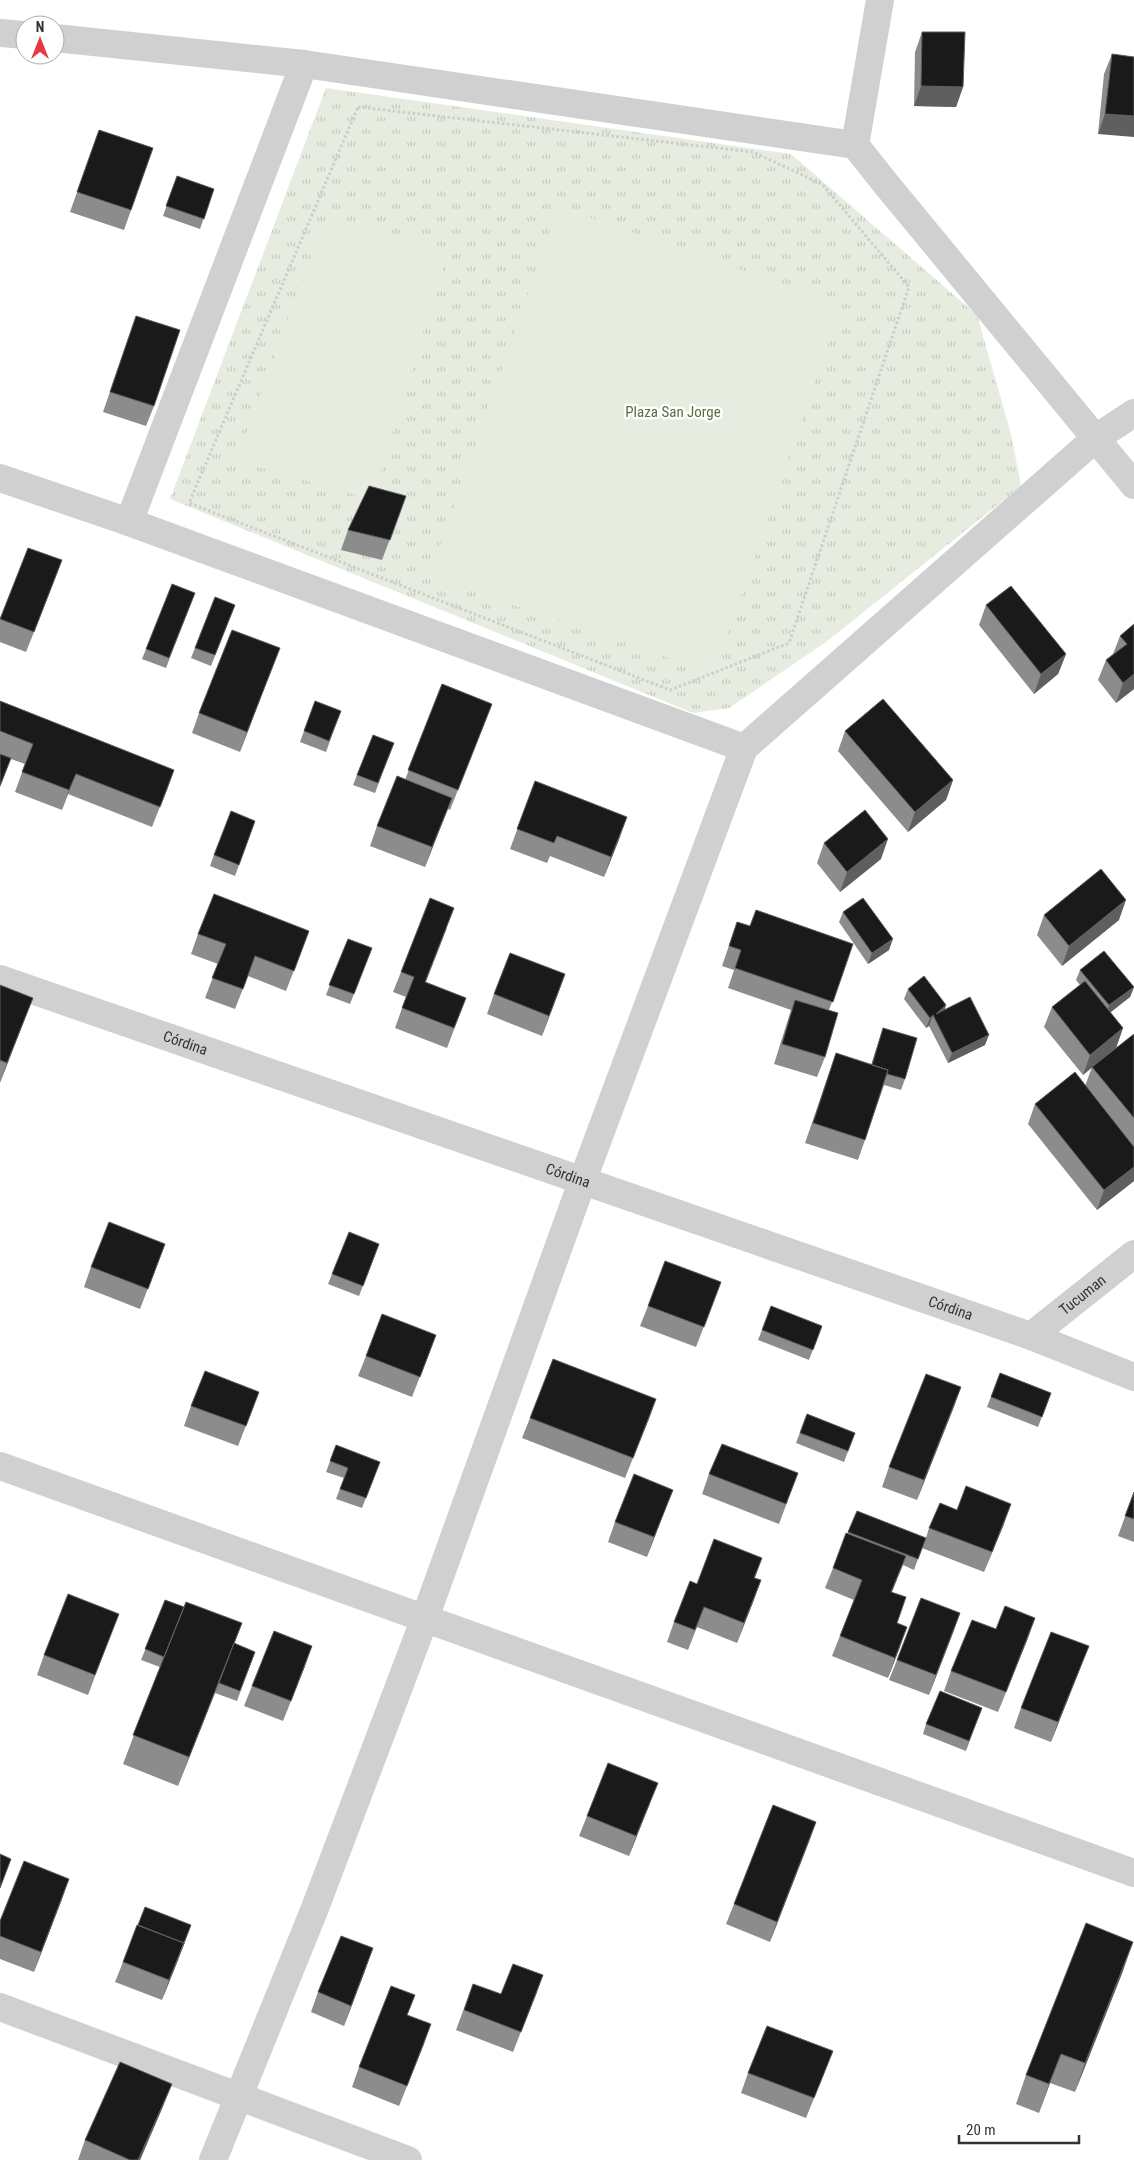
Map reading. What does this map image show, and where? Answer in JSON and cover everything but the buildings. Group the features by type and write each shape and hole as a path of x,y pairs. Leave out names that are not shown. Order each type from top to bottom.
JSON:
{"street":[{"path":"856,145 880,0"},
{"path":"0,33 15,34"},
{"path":"65,39 304,64 856,145 892,192 1134,485"},
{"path":"129,522 304,64"},
{"path":"213,2160 237,2096 315,1908 426,1618 582,1182 744,748 1096,438 1134,413"},
{"path":"0,478 129,522 744,748"},
{"name":"Córdina","path":"0,979 1031,1336 1134,1377"},
{"name":"Tucuman","path":"1031,1336 1134,1254"},
{"path":"0,1466 1134,1873"},
{"path":"0,2007 408,2160"}],"path":[{"path":"358,107 752,152 822,184 909,287 790,643 670,690 189,503 358,107"}],"green space":[{"name":"Plaza San Jorge","path":"326,88 791,154 977,315 1011,434 1021,486 826,642 729,708 693,713 170,499"},
{"path":"558,207 842,304 714,674 430,576"},
{"path":"326,218 448,252 372,500 236,460"}]}
